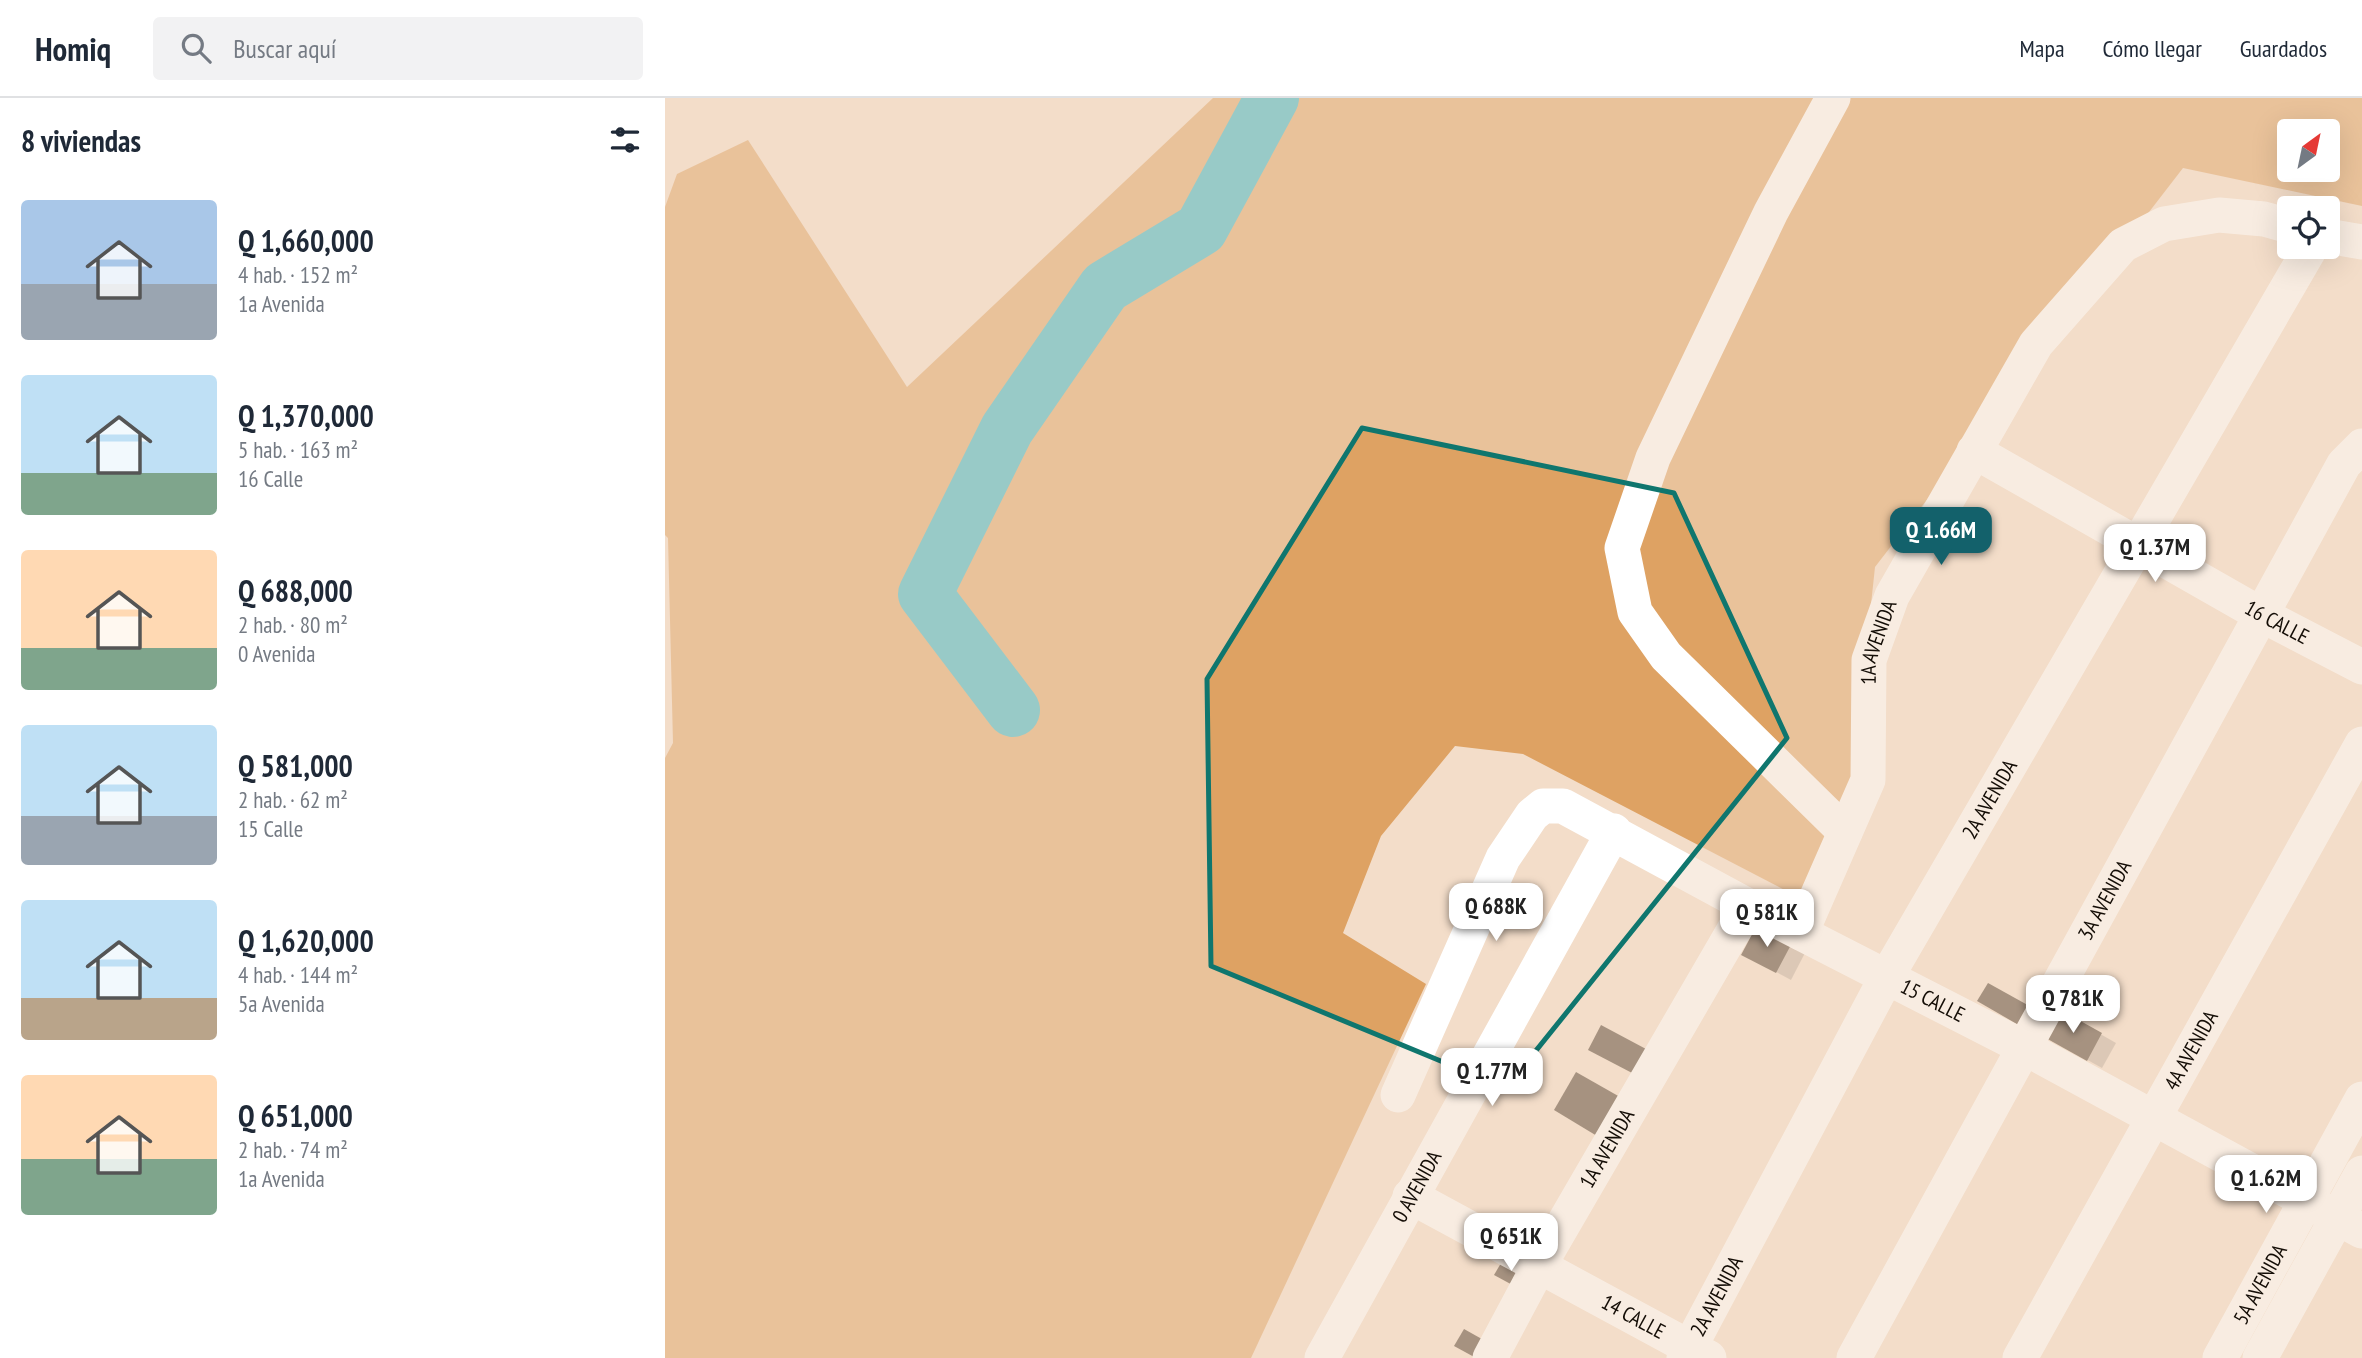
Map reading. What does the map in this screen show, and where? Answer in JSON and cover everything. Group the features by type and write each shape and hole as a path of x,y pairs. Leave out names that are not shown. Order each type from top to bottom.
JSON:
{"street":[{"path":"1833,98 1771,212 1653,458 1622,548 1635,612 1666,656 1845,832"},
{"name":"1A AVENIDA","path":"1801,933 1868,779 1869,660 1892,596 2036,344 2092,277 2123,245 2164,224 2219,215 2277,223"},
{"path":"2340,238 2362,242"},
{"name":"2A AVENIDA","path":"1694,1354 1887,978 2304,259"},
{"name":"3A AVENIDA","path":"1854,1358 2260,614 2344,464 2362,446"},
{"name":"16 CALLE","path":"1974,451 2139,542 2260,614 2362,667"},
{"name":"4A AVENIDA","path":"2019,1358 2362,744"},
{"name":"15 CALLE","path":"1398,1095 1503,858 1532,815 1543,807 1563,806 1614,831 1748,906 2025,1048 2349,1225"},
{"name":"0 AVENIDA","path":"1322,1358 1614,831"},
{"name":"1A AVENIDA","path":"1490,1358 1539,1266 1748,906"},
{"name":"5A AVENIDA","path":"2220,1358 2362,1099"},
{"name":"5A AVENIDA","path":"2260,1358 2349,1225 2362,1173"},
{"name":"14 CALLE","path":"1411,1196 1694,1354"}],"highlighted area":[{"path":"1362,428 1674,493 1787,738 1506,1088 1211,966 1207,679"}],"shaded area":[{"path":"1213,98 2362,98 2362,206 2340,201 2340,196 2315,196 2183,168 1875,567 1852,782 1804,900 1523,754 1455,746 1381,836 1343,933 1426,984 1251,1358 665,1358 665,758 673,743 668,538 665,535 665,207 677,174 748,140 907,387"}],"building":[{"path":"1756,927 1793,941 1776,973 1741,955"},
{"path":"1988,983 2033,1008 2022,1027 1977,1001"},
{"path":"2059,1009 2102,1033 2087,1061 2044,1037"},
{"path":"1601,1025 1646,1049 1634,1074 1588,1050"},
{"path":"1576,1072 1620,1097 1597,1136 1554,1110"},
{"path":"1504,1258 1527,1271 1518,1288 1494,1275"},
{"path":"1464,1329 1489,1343 1476,1358 1454,1346"}],"waterway":[{"path":"1013,710 925,594 1007,429 1105,287 1201,229 1272,98"}]}
